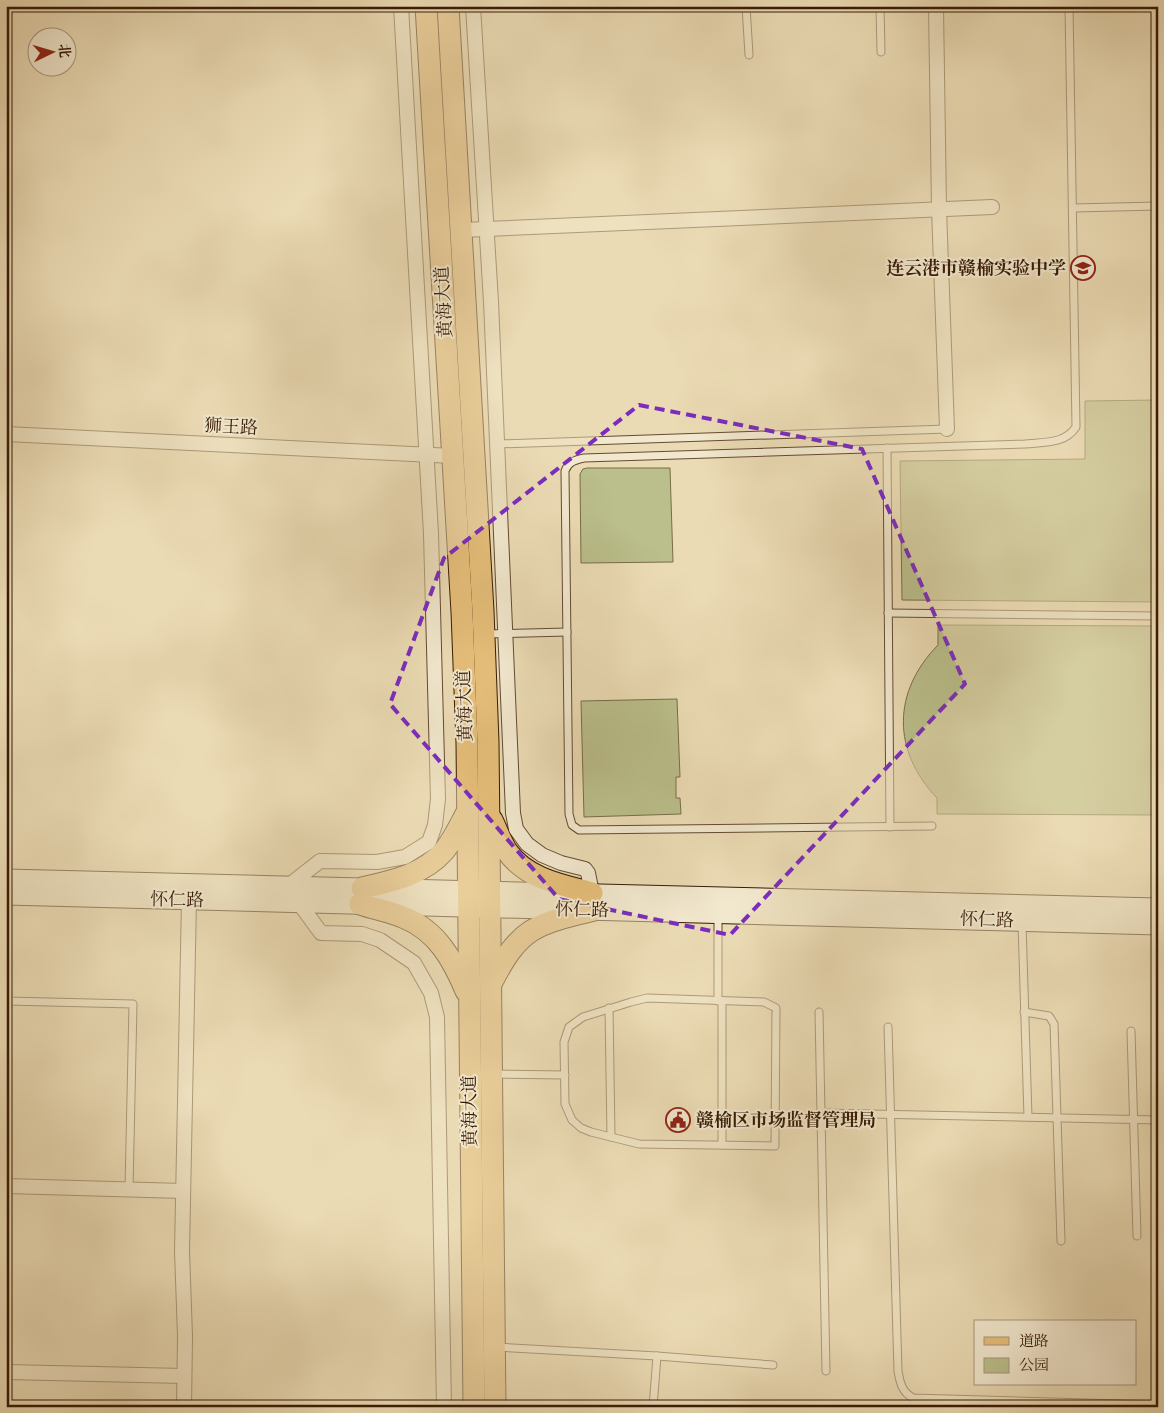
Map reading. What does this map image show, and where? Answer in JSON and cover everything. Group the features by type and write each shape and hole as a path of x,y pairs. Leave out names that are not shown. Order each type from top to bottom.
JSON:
{"main road":[{"name":"黄海大道","path":"426,6 462,612 467,812 474,1407"},
{"name":"黄海大道","path":"448,6 484,634 489,813 495,1407"},
{"path":"361,896 430,864 443,852 451,841 467,812"},
{"path":"489,813 507,850 518,863 532,873 593,902"},
{"name":"怀仁路","path":"6,879 288,886 361,896 468,899 1158,908"},
{"name":"怀仁路","path":"6,895 300,902 361,896"},
{"path":"361,896 425,929 439,942 452,961 469,997"},
{"name":"怀仁路","path":"593,902 718,913 1158,925"},
{"path":"490,985 512,947 527,933 538,926 593,902"}],"street":[{"path":"288,886 320,861 377,862 406,857 428,842 436,825 438,799 431,534 401,6"},
{"path":"473,6 487,229 513,812 516,829 527,844 542,855 561,863 585,869 588,873 593,902"},
{"path":"936,6 939,209 947,429"},
{"path":"462,230 992,207"},
{"name":"狮王路","path":"6,434 453,456"},
{"path":"184,1407 182,1251 189,900"},
{"path":"300,902 321,933 362,934 380,940 399,953 414,964 432,993 437,1017 444,1407"},
{"path":"6,1186 183,1191"},
{"path":"6,1372 184,1376"}],"lane":[{"path":"746,6 748,55"},
{"path":"880,6 881,52"},
{"path":"932,826 579,830 572,825 570,814 565,471 566,467 574,460 594,457 1025,444 1059,441 1071,435 1076,427 1069,6"},
{"path":"1073,208 1158,206"},
{"path":"497,444 947,429"},
{"path":"887,448 890,826"},
{"path":"888,613 1158,616"},
{"path":"484,634 567,632"},
{"path":"718,913 722,1145"},
{"path":"1022,921 1028,1118"},
{"path":"647,998 720,1001 764,1002 776,1008 776,1146 639,1144 591,1132 581,1128 572,1120 565,1104 564,1042 570,1027 583,1017 647,998"},
{"path":"6,1001 133,1004 129,1189"},
{"path":"609,1008 611,1138"},
{"path":"819,1012 826,1371"},
{"path":"1024,1012 1049,1016 1054,1024 1061,1241"},
{"path":"888,1027 898,1371 900,1386 906,1395 913,1398 1158,1405"},
{"path":"1131,1031 1137,1236"},
{"path":"491,1074 565,1075"},
{"path":"821,1113 1158,1120"},
{"path":"494,1346 773,1365"},
{"path":"653,1407 657,1356"}],"highlighted area":[{"path":"639,405 862,449 965,684 730,935 559,899 390,704 444,558"}],"green space":[{"path":"1158,400 1158,602 902,600 900,461 1085,459 1085,401"},
{"path":"670,468 673,562 581,563 580,474 583,469"},
{"path":"938,625 1158,626 1158,815 937,814 937,798 922,780 912,761 905,741 903,722 912,682 923,663 938,645"},
{"path":"677,699 680,777 676,777 676,798 680,798 681,814 584,817 581,701"}],"place":[{"name":"连云港市赣榆实验中学","path":"1083,268"},
{"name":"赣榆区市场监督管理局","path":"678,1120"}]}
